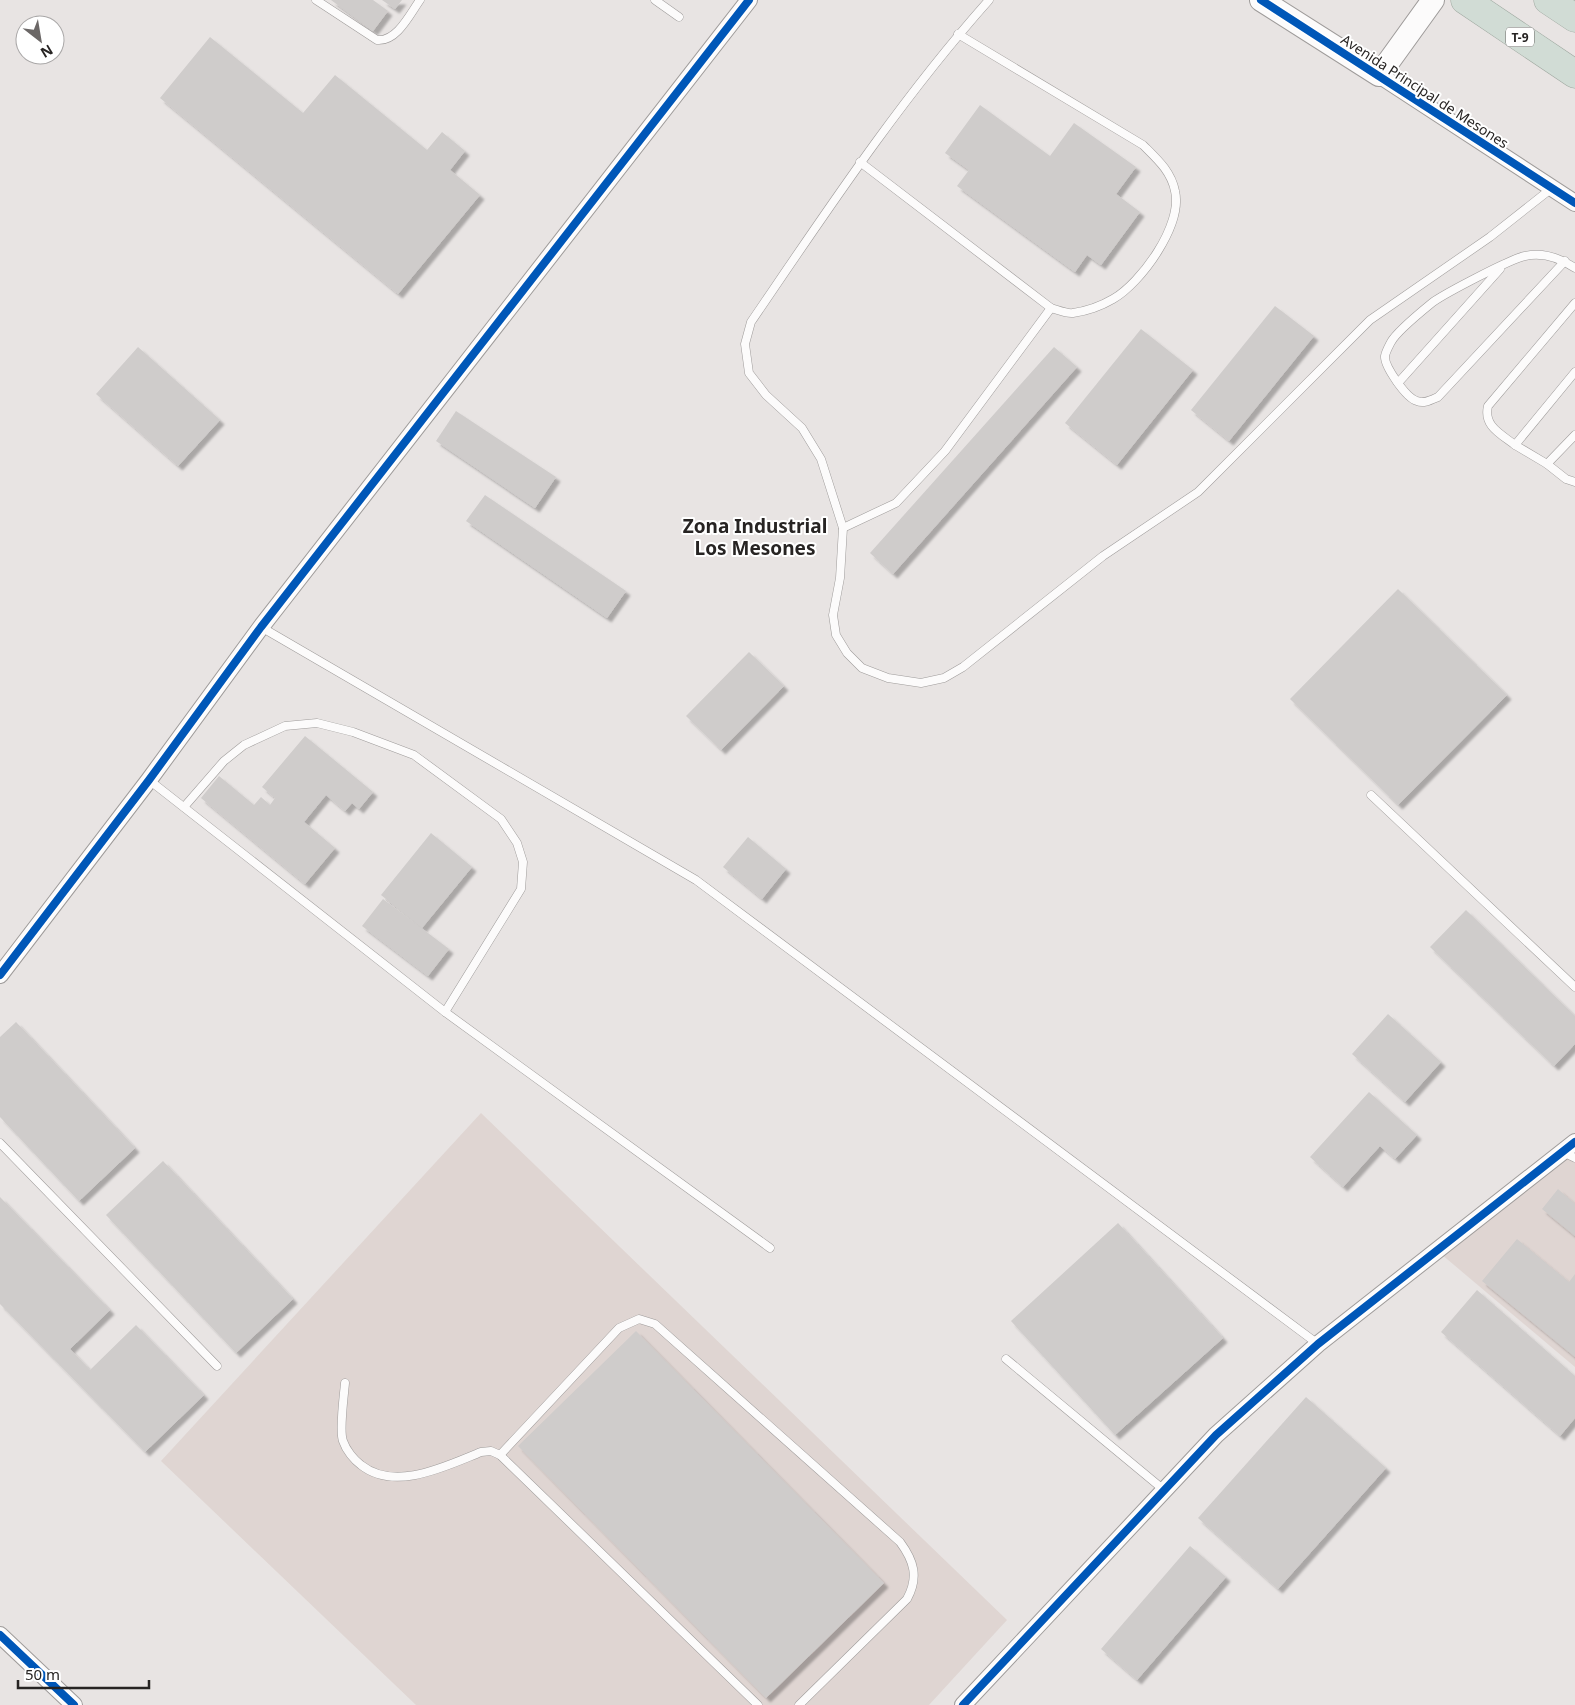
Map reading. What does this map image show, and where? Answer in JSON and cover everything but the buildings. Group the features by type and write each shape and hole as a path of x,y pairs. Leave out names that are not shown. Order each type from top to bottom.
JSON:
{"highway":[{"name":"T-9","path":"1465,0 1575,74"},
{"path":"1548,0 1575,18"}],"street":[{"path":"0,975 150,780 261,627 749,0"},
{"name":"Avenida Principal de Mesones","path":"1261,0 1575,203"},
{"path":"1379,75 1433,0"},
{"path":"963,1705 1216,1435 1318,1344 1571,1151"},
{"path":"0,1635 74,1705"}],"lane":[{"path":"316,0 377,40 383,41 396,33 420,0"},
{"path":"655,0 679,17"},
{"path":"989,0 958,34 860,162 751,322 745,344 749,373 766,395 802,428 821,459 843,528 840,578 832,615 836,634 847,653 862,668 888,678 921,683 944,678 963,667 1102,556 1198,492 1370,320 1490,236 1552,188"},
{"path":"860,162 1051,308 1071,313 1092,308 1114,298 1136,279 1158,250 1175,219 1175,192 1165,166 1143,145 958,34"},
{"path":"1565,261 1438,396 1426,402 1418,402 1411,399 1398,383 1386,362 1385,354 1392,339 1434,302 1524,256 1546,255 1565,261 1575,268"},
{"path":"1398,383 1502,266"},
{"path":"1575,303 1488,406 1487,419 1490,425 1515,445 1547,464 1566,479 1575,482"},
{"path":"843,528 896,503 945,451 1051,308"},
{"path":"1515,445 1575,372"},
{"path":"1547,464 1575,435"},
{"path":"261,627 696,880 1318,1344"},
{"path":"184,807 224,761 244,744 285,726 317,723 353,732 414,755 501,819 517,843 523,862 521,889 445,1012"},
{"path":"150,780 445,1012 770,1248"},
{"path":"1371,795 1575,987"},
{"path":"0,1144 217,1366"},
{"path":"500,1455 619,1328 639,1319 656,1324 900,1542 911,1557 915,1573 913,1588 907,1599 799,1705"},
{"path":"1006,1359 1164,1490"},
{"path":"345,1383 342,1440 354,1460 378,1476 396,1478 415,1475 481,1452 490,1451 500,1455 758,1705"}],"shaded area":[{"path":"481,1113 1007,1620 929,1705 416,1705 161,1461"},
{"path":"1575,1148 1575,1367 1441,1254"}],"cycle path":[{"path":"0,975 149,780 261,627 749,0"},
{"path":"1261,0 1575,203"},
{"path":"963,1705 1216,1435 1318,1344 1575,1142"},
{"path":"0,1635 74,1705"}],"district":[{"name":"Zona Industrial Los Mesones","path":"755,537"}]}
